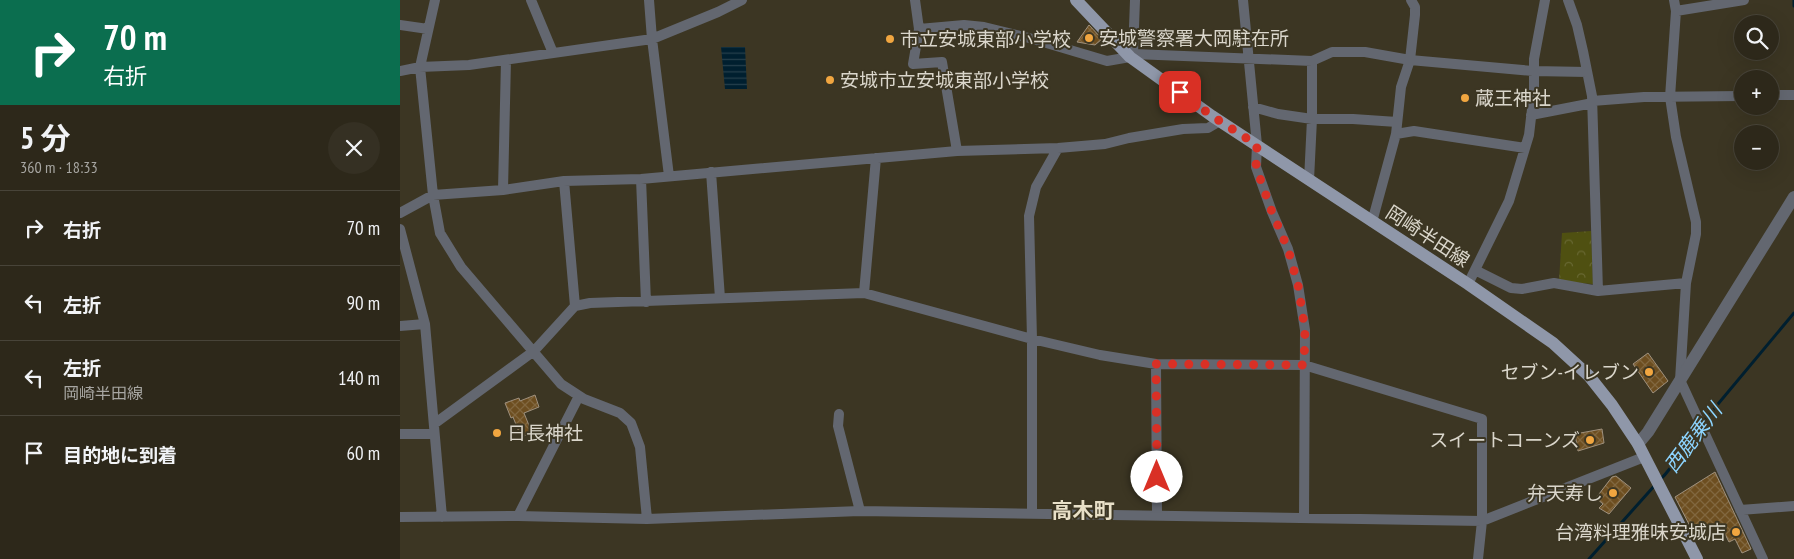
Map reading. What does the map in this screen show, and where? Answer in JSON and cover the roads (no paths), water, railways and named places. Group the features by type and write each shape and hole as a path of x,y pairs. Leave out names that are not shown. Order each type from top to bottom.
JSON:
{"main road":[{"name":"岡崎半田線","path":"1076,0 1131,56 1220,122 1468,284 1553,343 1589,376 1612,405 1638,444 1697,559"}],"street":[{"path":"435,0 420,67 440,233 457,260 561,384 579,396 620,413 631,423 640,447 647,520"},
{"path":"531,0 553,53"},
{"path":"649,0 669,176"},
{"path":"400,71 420,67 469,65 652,39 742,0"},
{"path":"915,0 918,29 913,64 942,62 957,151"},
{"path":"1131,56 1135,0"},
{"path":"1243,0 1257,145 1256,167 1288,249 1298,285 1305,330 1304,518"},
{"path":"1372,222 1396,134 1402,87 1410,60 1415,15 1415,7 1412,0"},
{"path":"1468,284 1509,201 1529,135 1534,92 1534,59 1545,0"},
{"path":"1568,0 1577,25 1592,102 1598,291"},
{"path":"1674,0 1676,11 1670,97 1676,137 1696,222 1696,234 1686,283 1680,380 1763,559"},
{"path":"1676,11 1744,0"},
{"path":"400,25 428,28"},
{"path":"918,29 964,25 984,27 1107,61 1131,56 1312,61 1332,52 1365,52 1410,60 1533,71 1587,72"},
{"path":"503,190 506,60"},
{"path":"1309,180 1312,61"},
{"path":"1779,95 1794,95"},
{"path":"1531,115 1592,102 1670,97 1734,96"},
{"path":"1253,107 1278,114 1312,119 1397,122"},
{"path":"400,213 434,195 503,190 564,181 641,179 957,151 1058,148 1105,144 1183,129 1208,128 1220,122"},
{"path":"1396,134 1414,131 1525,148"},
{"path":"1032,513 1032,339 1029,216 1036,187 1058,148"},
{"path":"864,293 876,158"},
{"path":"711,172 720,298"},
{"path":"641,179 646,302"},
{"path":"564,181 575,306"},
{"path":"1638,444 1648,432 1794,197"},
{"path":"400,229 425,324 442,517"},
{"path":"1475,270 1511,288 1522,289 1554,283 1598,291 1686,283"},
{"path":"400,434 434,429 534,351 575,306 590,303 864,293 1100,356 1156,364 1304,365 1482,419 1482,521 1478,559"},
{"path":"400,326 425,324"},
{"path":"1156,364 1157,514"},
{"path":"518,516 579,396"},
{"path":"838,414 838,426 860,511"},
{"path":"400,517 518,516 647,520 860,511 1157,514 1482,521 1644,457"},
{"path":"1740,510 1794,506"}],"water":[{"path":"721,47 745,47 747,89 725,89"}],"waterway":[{"path":"1794,0 1794,6"},
{"name":"西鹿乗川","path":"1703,422 1794,313"},
{"name":"西鹿乗川","path":"1660,480 1699,427"},
{"name":"西鹿乗川","path":"1589,559 1656,484"}],"place":[{"name":"安城警察署大岡駐在所","path":"1089,38"},
{"name":"市立安城東部小学校","path":"890,39"},
{"name":"安城市立安城東部小学校","path":"830,80"},
{"name":"蔵王神社","path":"1465,98"},
{"name":"セブン-イレブン","path":"1649,372"},
{"name":"日長神社","path":"497,433"},
{"name":"スイートコーンズ","path":"1590,440"},
{"name":"弁天寿し","path":"1613,493"},
{"name":"台湾料理雅味安城店","path":"1736,532"}],"district":[{"name":"高木町","path":"1083,510"}]}
